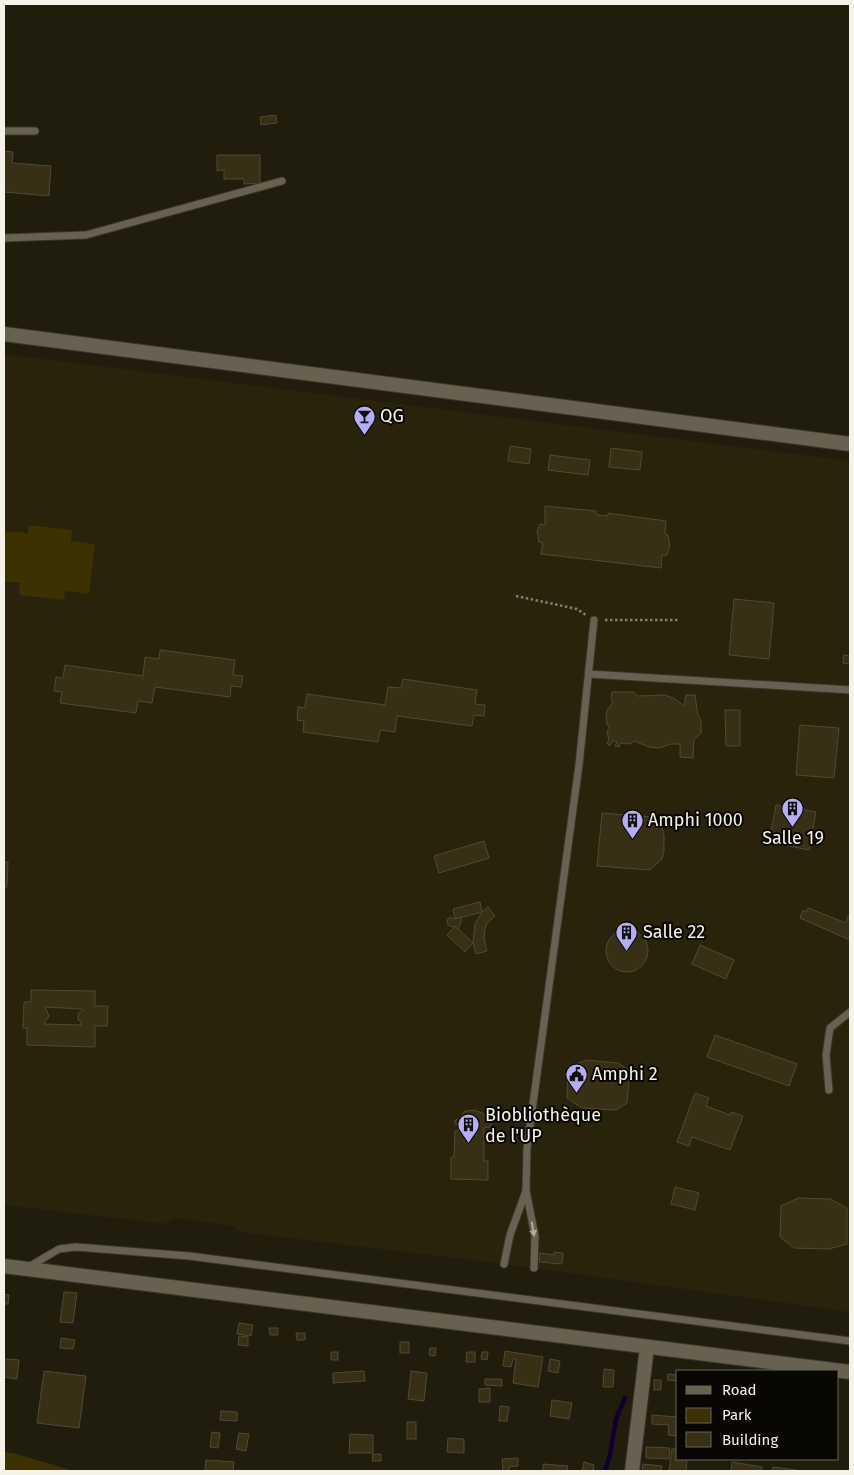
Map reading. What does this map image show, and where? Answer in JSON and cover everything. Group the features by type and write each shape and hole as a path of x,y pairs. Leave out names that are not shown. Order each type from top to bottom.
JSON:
{"street":[{"path":"4,334 850,444"},
{"path":"4,1266 834,1370"},
{"path":"632,1471 647,1347"}],"lane":[{"path":"4,131 35,131"},
{"path":"4,238 86,235 282,181"},
{"path":"534,1268 535,1236 526,1190 527,1148 556,946 579,765 594,620"},
{"path":"589,674 850,690"},
{"path":"828,1090 826,1055 830,1028 850,1012"},
{"path":"504,1264 510,1235 526,1190"},
{"path":"26,1268 59,1249 76,1247 189,1256 850,1341"}],"shaded area":[{"path":"4,354 850,461 850,1312 504,1264 239,1232 234,1226 173,1218 165,1224 4,1205"}],"green space":[{"path":"29,525 72,530 71,541 95,544 89,594 65,591 64,600 19,595 20,583 4,581 4,531 28,533"},
{"path":"4,1452 13,1453 74,1471 4,1471"}],"building":[{"path":"276,115 277,123 261,125 260,117"},
{"path":"4,151 13,152 12,163 51,166 49,196 4,192"},
{"path":"217,155 260,155 260,183 244,184 244,179 224,179 224,170 217,171"},
{"path":"510,446 531,449 529,464 508,461"},
{"path":"611,448 642,452 640,470 609,467"},
{"path":"550,455 590,460 588,475 548,470"},
{"path":"545,506 596,511 596,515 608,516 608,513 666,521 665,534 668,535 670,547 666,556 662,555 661,568 541,554 543,543 539,542 537,532 540,524 545,525"},
{"path":"734,599 774,603 769,659 729,655"},
{"path":"160,650 235,660 233,675 243,676 241,687 231,686 230,697 155,687 152,703 138,701 136,713 60,703 62,692 54,691 56,677 63,678 65,665 143,676 145,657 159,659"},
{"path":"844,655 850,656 850,664 843,663"},
{"path":"403,679 477,690 475,704 485,705 484,716 474,715 472,726 397,716 395,732 380,730 378,742 303,732 304,721 297,720 298,707 305,708 307,694 385,705 388,687 401,688"},
{"path":"612,692 634,692 637,696 665,695 675,699 684,706 686,695 695,695 698,716 701,720 701,733 694,740 693,758 680,757 680,744 671,744 659,748 649,747 634,741 630,744 620,743 619,747 615,746 617,742 613,741 609,746 607,743 609,740 607,731 610,729 607,724 606,715 613,702 611,700"},
{"path":"725,710 740,710 740,746 726,746"},
{"path":"800,725 839,728 834,778 796,775"},
{"name":"Salle 19","path":"776,805 816,812 809,850 769,842"},
{"name":"Amphi 1000","path":"602,813 654,817 661,825 664,835 662,859 650,870 597,866"},
{"path":"484,841 489,858 439,873 434,856"},
{"path":"4,862 8,862 7,886 4,890"},
{"path":"480,902 482,912 455,919 453,909"},
{"path":"488,907 495,916 487,923 485,929 484,939 487,951 476,954 473,943 475,924 482,912"},
{"path":"808,908 846,923 848,916 850,917 850,940 800,918 803,910 806,912"},
{"path":"450,917 455,919 461,917 458,929 448,925 447,920"},
{"path":"455,926 473,943 465,952 447,935"},
{"name":"Salle 22","path":"627,930 642,936 648,951 642,966 627,972 612,966 606,951 612,936"},
{"path":"700,945 734,960 726,979 692,964"},
{"path":"31,990 95,991 95,1006 108,1006 107,1026 95,1026 95,1047 27,1045 27,1028 23,1028 24,1002 31,1002","holes":["45,1007 82,1009 82,1012 78,1013 78,1020 81,1021 81,1025 44,1024 49,1016"]},
{"path":"715,1035 797,1064 789,1086 707,1057"},
{"path":"587,1060 618,1063 630,1071 627,1103 616,1110 582,1108 567,1098 568,1067"},
{"path":"695,1093 709,1098 706,1106 730,1115 731,1112 743,1116 730,1150 692,1137 689,1146 677,1142"},
{"name":"Biobliothèque de l'UP","path":"475,1110 484,1114 486,1118 491,1119 491,1127 484,1128 484,1161 488,1161 488,1180 451,1179 451,1158 454,1157 455,1131 458,1131 459,1125 455,1124 455,1120 459,1119 465,1111"},
{"path":"675,1187 699,1193 695,1210 671,1204"},
{"path":"798,1198 830,1199 847,1208 847,1244 829,1249 794,1248 780,1237 781,1206"},
{"path":"554,1252 563,1253 562,1264 539,1262 540,1253 554,1255"},
{"path":"64,1292 77,1293 73,1323 60,1322"},
{"path":"4,1294 9,1295 8,1304 4,1304"},
{"path":"239,1323 253,1325 251,1336 237,1334"},
{"path":"269,1328 278,1328 278,1335 270,1335"},
{"path":"296,1333 305,1333 305,1340 297,1340"},
{"path":"239,1336 248,1337 248,1346 238,1345"},
{"path":"61,1338 75,1340 73,1349 60,1348"},
{"path":"400,1342 409,1342 409,1353 400,1353"},
{"path":"430,1348 436,1348 435,1356 429,1355"},
{"path":"505,1351 543,1357 538,1387 513,1383 516,1359 513,1359 511,1367 503,1366"},
{"path":"331,1352 338,1352 338,1360 331,1360"},
{"path":"467,1352 475,1352 475,1362 466,1362"},
{"path":"482,1352 488,1352 487,1360 481,1359"},
{"path":"4,1359 19,1360 17,1379 4,1377"},
{"path":"550,1359 560,1361 558,1373 548,1371"},
{"path":"604,1369 614,1370 613,1387 603,1387"},
{"path":"44,1371 86,1376 79,1428 37,1423"},
{"path":"364,1371 365,1381 333,1383 333,1373"},
{"path":"411,1371 427,1373 424,1401 408,1399"},
{"path":"668,1374 676,1375 676,1381 667,1380"},
{"path":"485,1379 502,1379 502,1386 485,1385"},
{"path":"654,1380 661,1380 661,1390 654,1390"},
{"path":"490,1388 490,1402 479,1402 479,1389"},
{"path":"552,1400 572,1403 569,1419 550,1416"},
{"path":"500,1406 509,1407 507,1421 499,1421"},
{"path":"221,1411 237,1412 237,1421 220,1420"},
{"path":"652,1415 676,1417 676,1436 668,1435 669,1425 652,1424"},
{"path":"407,1422 416,1422 416,1439 407,1439"},
{"path":"212,1432 220,1433 218,1448 210,1447"},
{"path":"239,1433 249,1434 246,1451 236,1449"},
{"path":"350,1434 373,1435 373,1453 349,1453"},
{"path":"448,1438 464,1439 464,1453 447,1452"},
{"path":"646,1447 670,1448 669,1459 646,1458"},
{"path":"672,1449 676,1449 676,1460 687,1460 686,1471 669,1471"},
{"path":"373,1454 381,1454 381,1461 372,1461"},
{"path":"518,1458 518,1466 509,1467 509,1471 503,1471 502,1459"},
{"path":"206,1460 234,1462 233,1471 205,1471"},
{"path":"584,1462 594,1465 593,1471 582,1471"},
{"path":"732,1462 762,1467 761,1471 731,1471"},
{"path":"543,1464 568,1466 567,1471 543,1471"},
{"path":"643,1464 662,1466 661,1471 642,1471"},
{"path":"773,1467 803,1471 772,1471"}],"waterway":[{"path":"605,1471 610,1455 616,1419 625,1398"}],"place":[{"name":"QG","path":"364,435"},
{"name":"Salle 19","path":"793,827"},
{"name":"Amphi 1000","path":"632,839"},
{"name":"Salle 22","path":"627,951"},
{"name":"Amphi 2","path":"576,1093"},
{"name":"Biobliothèque de l'UP","path":"469,1144"}]}
